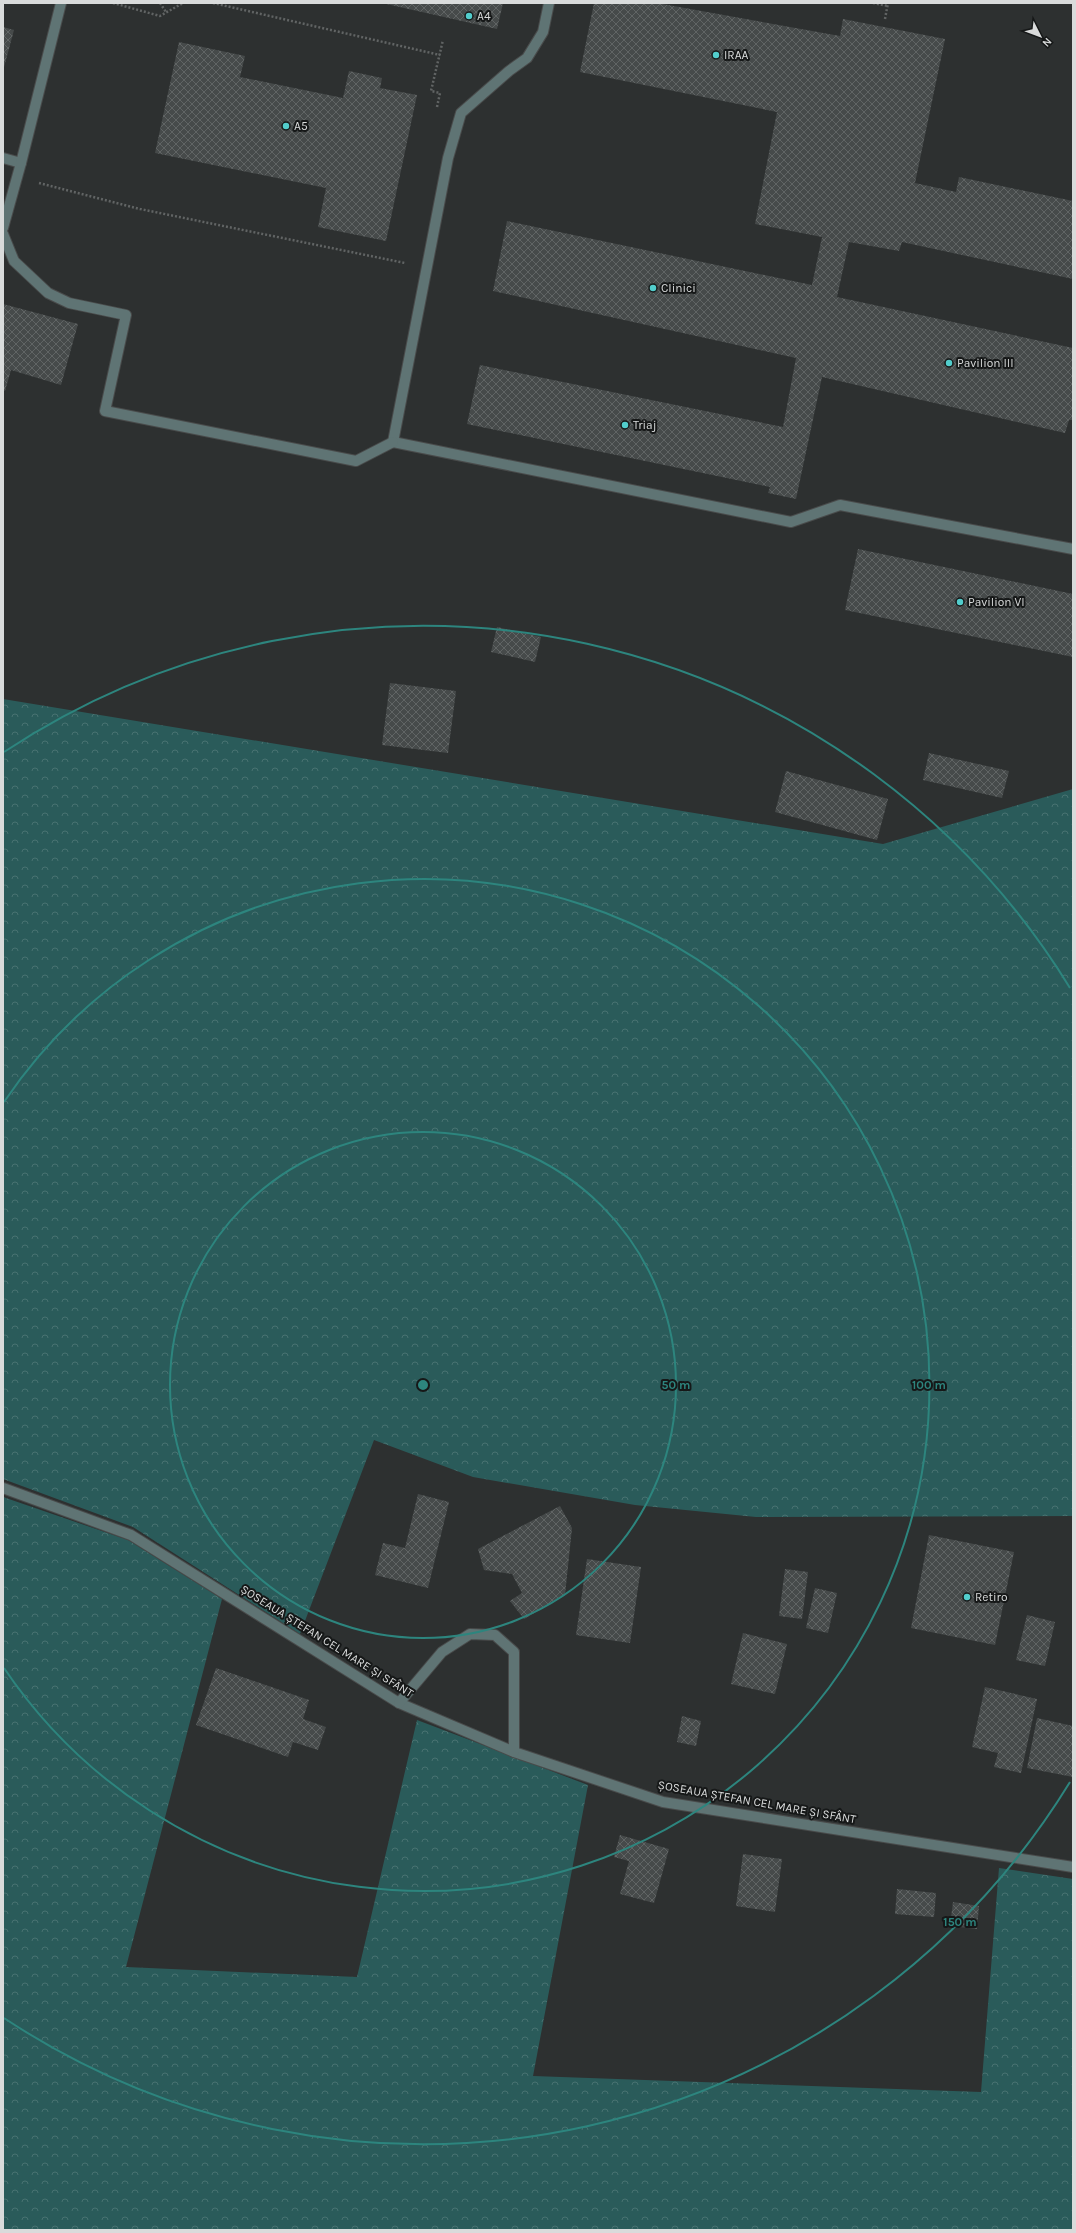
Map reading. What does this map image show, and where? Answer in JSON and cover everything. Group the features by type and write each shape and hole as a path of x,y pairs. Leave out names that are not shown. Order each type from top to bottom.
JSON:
{"street":[{"path":"3,228 62,3"},
{"path":"393,442 448,158 461,113 509,71 527,58 543,32 549,3"},
{"path":"3,158 20,163"},
{"path":"3,234 14,261 48,293 69,303 126,315 105,411 356,461 393,442 791,522 840,505 1073,549"},
{"name":"ȘOSEAUA ȘTEFAN CEL MARE ȘI SFÂNT","path":"3,1488 131,1534 399,1704 514,1752 663,1802 1073,1867"},
{"path":"399,1704 442,1652 470,1634 495,1635 514,1652 514,1752"}],"path":[{"path":"113,3 160,16 183,3"},
{"path":"160,3 166,12"},
{"path":"213,3 440,55"},
{"path":"873,3 888,4 885,19"},
{"path":"437,108 440,93 432,91 444,40"},
{"path":"17,177 140,208 405,263 406,255"}],"green space":[{"path":"3,699 883,844 1073,789 1073,1516 756,1517 635,1505 473,1477 374,1440 300,1634 133,1527 3,1479"},
{"path":"3,1497 128,1540 222,1599 126,1967 357,1977 417,1720 588,1785 533,2076 981,2092 999,1868 1073,1879 1073,2230 3,2230"}],"building":[{"name":"A4","path":"382,3 503,3 497,29"},
{"path":"594,3 657,3 840,36 843,19 945,39 915,183 956,192 959,177 1073,201 1073,279 902,242 899,251 849,242 837,297 1073,348 1073,420 1069,420 1065,433 822,377 796,499 768,493 770,487 467,424 480,365 783,427 796,358 493,291 507,221 812,285 822,237 755,224 777,112 580,72"},
{"path":"3,27 14,30 3,71"},
{"name":"A5","path":"179,42 245,56 240,77 343,98 349,71 382,78 380,88 417,95 386,241 318,227 326,188 155,153"},
{"path":"3,304 78,324 61,385 11,370 5,391 3,390"},
{"name":"Pavilion VI","path":"858,549 1073,594 1073,657 845,610"},
{"path":"497,627 541,637 535,662 491,652"},
{"path":"390,683 456,691 448,753 382,745"},
{"path":"929,753 1009,771 1002,798 923,780"},
{"path":"786,771 888,799 877,840 775,812"},
{"path":"418,1494 449,1502 428,1588 375,1575 383,1543 405,1548"},
{"path":"560,1506 572,1528 565,1595 524,1619 510,1601 522,1593 512,1574 484,1570 478,1549"},
{"name":"Retiro","path":"929,1535 1014,1552 995,1645 911,1628"},
{"path":"587,1559 641,1567 630,1643 576,1635"},
{"path":"785,1569 808,1572 802,1619 779,1616"},
{"path":"815,1588 837,1593 828,1633 806,1628"},
{"path":"1027,1615 1055,1622 1045,1666 1016,1660"},
{"path":"743,1633 787,1644 775,1694 731,1684"},
{"path":"216,1668 309,1700 303,1719 326,1727 318,1750 293,1742 288,1757 196,1725"},
{"path":"985,1687 1037,1699 1021,1773 994,1767 998,1753 972,1747"},
{"path":"682,1716 701,1721 696,1746 677,1742"},
{"path":"1037,1718 1073,1726 1073,1777 1027,1768"},
{"path":"620,1835 669,1849 654,1903 620,1894 629,1861 614,1857"},
{"path":"743,1854 782,1859 775,1912 736,1906"},
{"path":"897,1889 936,1893 934,1917 895,1914"},
{"path":"953,1902 979,1906 977,1929 950,1926"}],"place":[{"name":"A4","path":"469,16"},
{"name":"IRAA","path":"716,55"},
{"name":"A5","path":"286,126"},
{"name":"Clinici","path":"653,288"},
{"name":"Pavilion III","path":"949,363"},
{"name":"Triaj","path":"625,425"},
{"name":"Pavilion VI","path":"960,602"},
{"name":"Retiro","path":"967,1597"}]}
